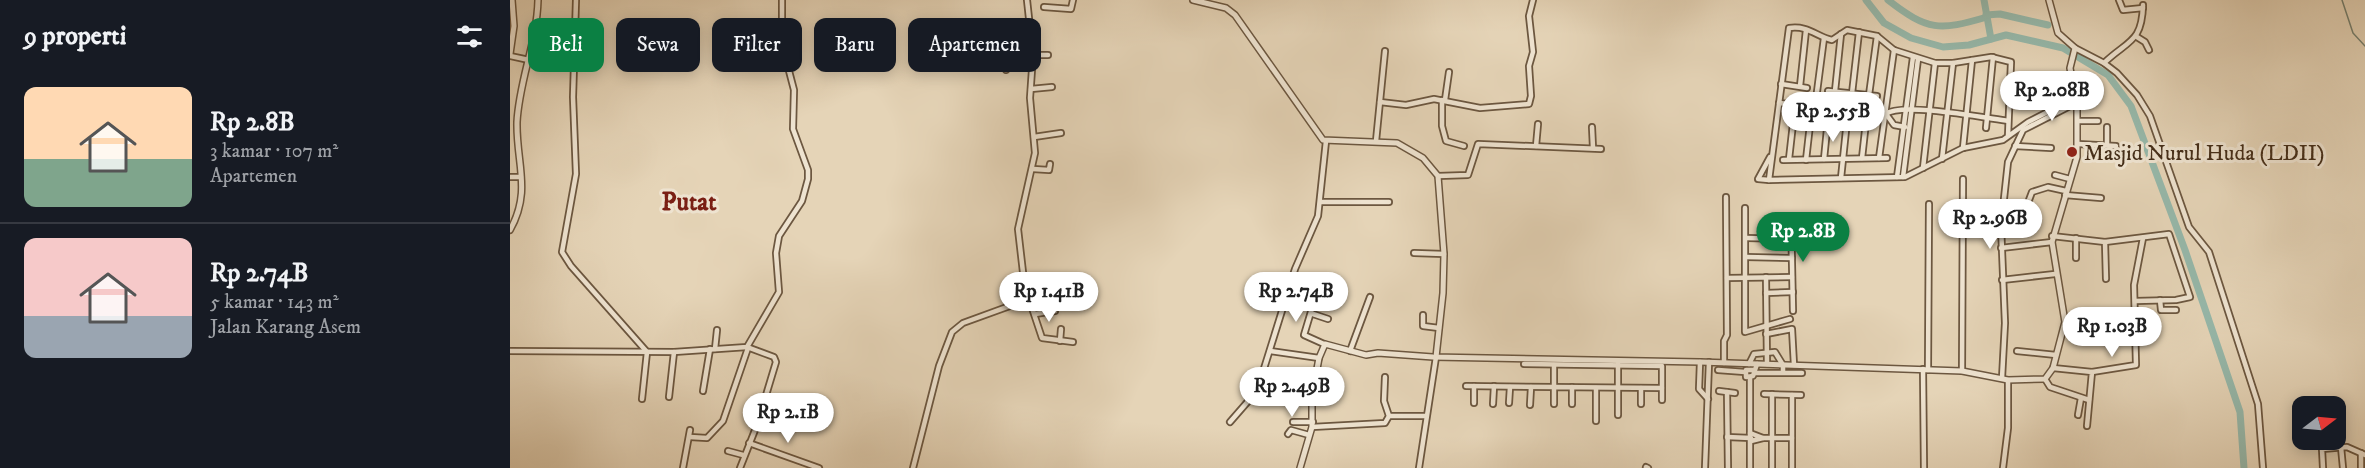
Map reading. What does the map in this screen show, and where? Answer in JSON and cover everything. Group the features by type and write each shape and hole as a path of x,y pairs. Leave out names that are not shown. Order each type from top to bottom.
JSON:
{"street":[{"path":"512,0 514,26 510,55 527,59"},
{"path":"510,230 521,208 516,177 517,123 538,0"},
{"path":"576,0 573,97 576,174 562,252 571,266 647,352 642,399"},
{"path":"682,468 690,433 707,438 723,421 747,348 778,292 776,253 779,236 802,201 808,178 808,170 793,129 794,90 782,44 782,0"},
{"path":"1028,0 1030,18"},
{"path":"1044,7 1071,9 1073,0"},
{"path":"1192,0 1213,2 1235,15 1318,136 1326,141 1376,138 1397,143 1417,154 1441,175 1468,175 1478,144 1601,149"},
{"path":"1380,102 1406,105 1444,100 1480,108 1530,103 1529,66 1533,51 1529,13 1533,0"},
{"path":"2049,0 2058,33 2074,51 2104,63 2128,84 2150,116 2189,227 2209,252 2258,404 2263,468"},
{"path":"2104,63 2135,39 2142,24 2143,6 2123,10 2119,0"},
{"path":"1769,180 1789,28 1816,31 1824,38 1835,39 1847,30 1877,36 1894,50 1935,63 1953,63 1993,57 2013,64 2008,136"},
{"path":"1800,86 1806,30"},
{"path":"1841,178 1859,32"},
{"path":"1835,91 1841,34"},
{"path":"1869,95 1877,36"},
{"path":"1806,160 1824,38"},
{"path":"2135,39 2145,42 2149,50"},
{"path":"1879,158 1894,50"},
{"path":"1376,138 1385,51"},
{"path":"2045,379 2053,368 2065,319 2055,274 2052,239 2078,144 2078,121 2071,64 2074,51"},
{"path":"1041,55 1048,55"},
{"path":"1986,128 1993,57"},
{"path":"1900,177 1915,58"},
{"path":"1963,148 1972,60"},
{"path":"1923,168 1935,63"},
{"path":"1942,159 1953,63"},
{"path":"1032,72 1033,169 1018,229 1024,281 1042,338 1073,342"},
{"path":"1449,72 1442,126 1446,141 1464,146"},
{"path":"1781,84 1807,88"},
{"path":"1031,89 1052,87"},
{"path":"1828,91 1877,96"},
{"path":"1771,154 1758,178 1760,181 1900,177 1963,148 2001,141 2017,130 2076,100"},
{"path":"1779,103 1886,114 1895,109 1909,109 2008,121"},
{"path":"1795,106 1786,160 1887,158"},
{"path":"1824,159 1829,109"},
{"path":"1862,158 1867,113"},
{"path":"1886,114 1894,125 1907,127"},
{"path":"2078,121 2098,121"},
{"path":"1536,146 1538,124"},
{"path":"1592,127 1593,148"},
{"path":"2106,144 2107,127"},
{"path":"2002,468 2008,428 2001,248 2007,171 2015,146 2017,130"},
{"path":"1034,137 1061,133"},
{"path":"1230,422 1257,391 1295,269 1318,218 1326,141"},
{"path":"2078,144 2116,146"},
{"path":"2015,146 2051,148"},
{"path":"1033,169 1049,170 1050,164"},
{"path":"1419,468 1440,328 1444,254 1441,175"},
{"path":"2055,176 2070,179"},
{"path":"1962,370 1963,179"},
{"path":"2030,200 2032,192 2042,187 2101,198"},
{"path":"1724,363 1727,278 1726,197"},
{"path":"1321,202 1389,202"},
{"path":"1924,468 1929,204"},
{"path":"1745,208 1746,333 1792,328 1794,365"},
{"path":"1791,217 1793,311"},
{"path":"2001,248 2052,239 2076,238 2105,242 2169,234 2190,296 2176,300 2135,301"},
{"path":"1746,238 1792,239"},
{"path":"2076,238 2076,258"},
{"path":"2053,368 2092,372 2136,365 2135,278 2143,238"},
{"path":"2105,242 2106,279"},
{"path":"1414,254 1444,254"},
{"path":"1746,257 1792,258"},
{"path":"2002,280 2055,274"},
{"path":"1766,277 1767,364"},
{"path":"1727,278 1792,277"},
{"path":"1766,293 1792,292"},
{"path":"1316,295 1313,314 1305,336 1362,355 1378,353 1436,357 1962,370 2005,379 2045,379"},
{"path":"1350,351 1370,297"},
{"path":"913,468 939,366 952,332 963,322 1029,299"},
{"path":"2160,300 2161,310 2176,310"},
{"path":"1035,314 1055,311"},
{"path":"1313,314 1328,318"},
{"path":"1423,315 1423,326 1440,328"},
{"path":"1766,330 1790,320"},
{"path":"1060,341 1061,329"},
{"path":"702,392 717,330"},
{"path":"1300,468 1313,424 1312,396 1324,344"},
{"path":"510,351 674,352 747,348 774,357 776,362 740,468"},
{"path":"1270,351 1319,358"},
{"path":"2016,351 2056,355"},
{"path":"669,397 674,352"},
{"path":"1750,378 1745,371 1746,363 1754,354 1767,352 1778,354 1783,364 1783,372"},
{"path":"1524,364 1618,362"},
{"path":"1618,362 1618,415"},
{"path":"1700,362 1699,388 1708,399"},
{"path":"1706,468 1709,362"},
{"path":"1662,363 1662,400"},
{"path":"1750,468 1750,378 1757,364"},
{"path":"1554,365 1554,404"},
{"path":"1718,370 1802,373"},
{"path":"2087,426 2092,372"},
{"path":"1385,376 1384,401 1389,416"},
{"path":"2045,379 2050,387 2089,400"},
{"path":"1466,386 1662,388"},
{"path":"1474,386 1474,404"},
{"path":"1493,404 1494,386"},
{"path":"1509,404 1510,387"},
{"path":"1530,405 1531,387"},
{"path":"1572,387 1572,404"},
{"path":"1596,388 1596,421"},
{"path":"1641,388 1641,404"},
{"path":"1257,391 1312,396"},
{"path":"1719,391 1735,393"},
{"path":"1727,392 1728,468"},
{"path":"1764,394 1801,395"},
{"path":"1772,394 1772,468"},
{"path":"1791,468 1792,394"},
{"path":"2078,415 2081,398"},
{"path":"1389,416 1426,416"},
{"path":"1293,422 1384,423 1389,416"},
{"path":"1288,434 1291,430 1309,435"},
{"path":"1727,437 1792,438"},
{"path":"749,444 819,468"},
{"path":"2346,449 2363,454 2361,468"},
{"path":"2322,450 2323,468"},
{"path":"2341,450 2343,468"},
{"path":"728,451 743,455"}],"waterway":[{"path":"1866,0 1884,23 1911,38 1943,47 1969,45 2006,35 2063,48 2108,75 2131,106 2185,250 2240,412 2244,468"},
{"path":"1888,0 1914,18 1934,25 1957,25 1987,17"},
{"path":"1984,0 1991,39"},
{"path":"2342,0 2353,33 2365,46"},
{"path":"1986,15 2000,14 2048,25"}],"place":[{"name":"Masjid Nurul Huda (LDII)","path":"2072,152"}],"district":[{"name":"Putat","path":"689,201"}]}
